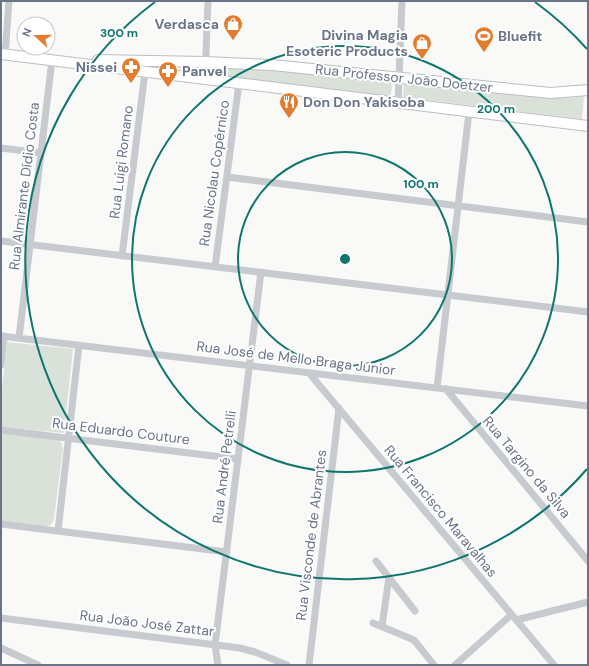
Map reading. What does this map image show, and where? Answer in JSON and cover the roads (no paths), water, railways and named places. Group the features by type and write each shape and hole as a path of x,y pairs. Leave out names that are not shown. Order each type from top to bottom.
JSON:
{"main road":[{"name":"Rua Professor João Doetzer","path":"3,54 588,126"},
{"name":"Rua Professor João Doetzer","path":"52,60 205,62 272,65 551,93 588,90"}],"street":[{"path":"3,54 9,1"},
{"path":"204,79 208,1"},
{"path":"398,103 402,1"},
{"name":"Rua Almirante Dídio Costa","path":"19,338 52,60"},
{"name":"Rua Luigi Romano","path":"122,256 145,72"},
{"name":"Rua Nicolau Copérnico","path":"214,267 239,83"},
{"path":"437,388 469,112"},
{"path":"1,148 41,153"},
{"path":"227,176 588,222"},
{"path":"1,241 588,312"},
{"name":"Rua André Petrelli","path":"218,665 215,645 261,272"},
{"path":"1,365 3,336"},
{"name":"Rua José de Mello Braga Júnior","path":"3,336 588,406"},
{"path":"58,531 79,345"},
{"name":"Rua Francisco Maravalhas","path":"309,373 554,665"},
{"name":"Rua Targino da Silva","path":"446,389 588,561"},
{"name":"Rua Visconde de Abrantes","path":"309,665 338,408"},
{"name":"Rua Eduardo Couture","path":"1,430 238,459"},
{"path":"1,524 227,552"},
{"path":"376,561 415,611"},
{"path":"382,626 389,577"},
{"path":"455,665 514,617 588,602"},
{"name":"Rua João José Zattar","path":"1,618 250,650 287,665"},
{"path":"373,623 414,640 434,665"},
{"path":"1,648 38,665"}],"place":[{"name":"Verdasca","path":"233,41"},
{"name":"Bluefit","path":"484,53"},
{"name":"Divina Magia Esoteric Products","path":"422,60"},
{"name":"Nissei","path":"131,84"},
{"name":"Panvel","path":"168,88"},
{"name":"Don Don Yakisoba","path":"289,119"}]}
